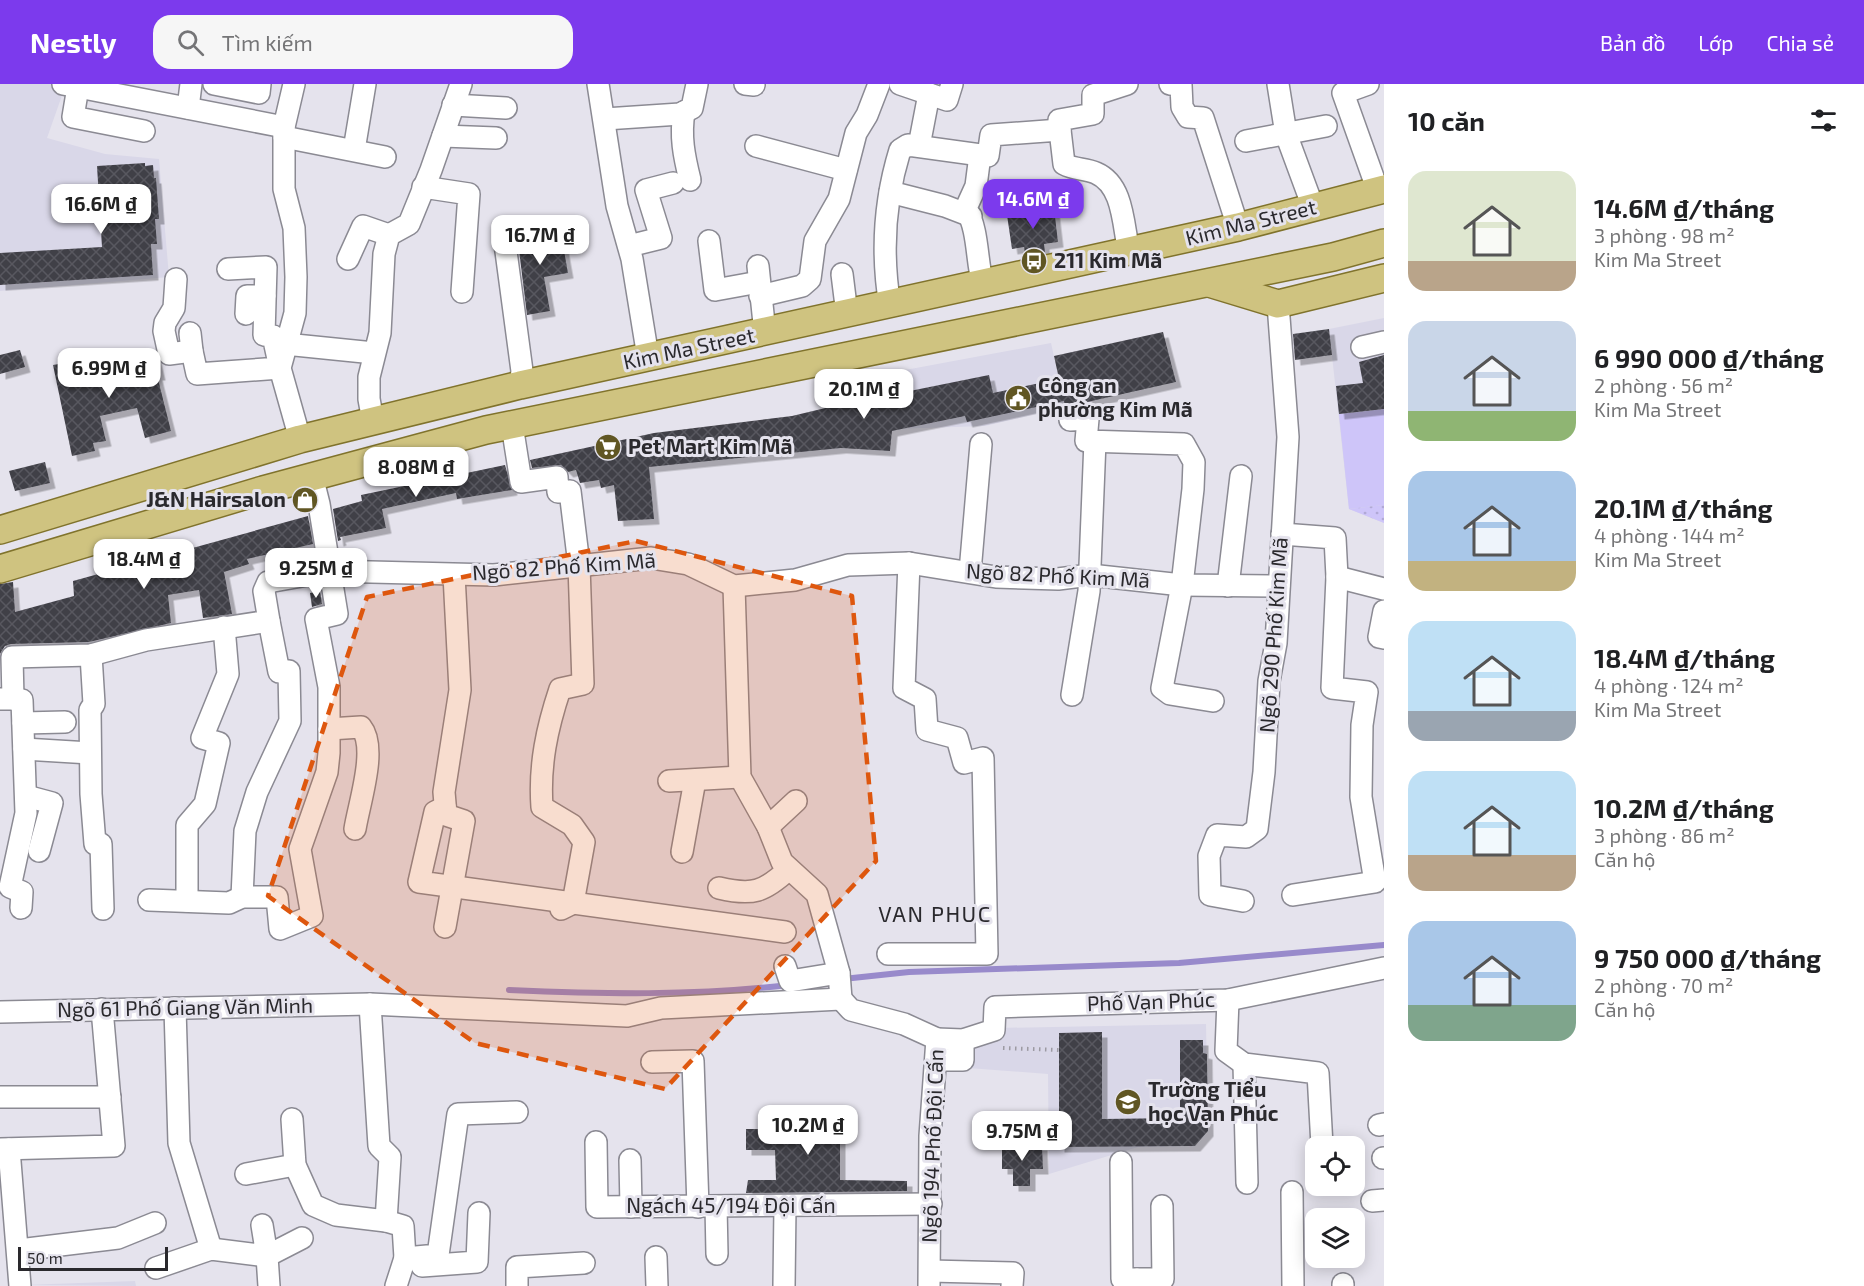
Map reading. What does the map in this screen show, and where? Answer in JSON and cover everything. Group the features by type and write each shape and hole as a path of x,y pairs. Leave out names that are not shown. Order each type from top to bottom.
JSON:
{"main road":[{"name":"Kim Ma Street","path":"0,530 300,439 373,421 648,357 1129,252 1381,190"},
{"name":"Kim Ma Street","path":"0,569 312,476 512,425 1333,257 1384,243"},
{"path":"1278,304 1384,279"},
{"name":"Kim Ma Street","path":"1205,282 1278,304"},
{"path":"300,439 312,476"}],"lane":[{"path":"188,108 191,84"},
{"path":"220,85 259,93 261,84"},
{"path":"280,368 295,313 294,228 284,189 284,132 294,84"},
{"path":"354,150 365,84"},
{"path":"373,421 369,388 374,353 380,333 384,254 389,235 409,224 443,136 460,84"},
{"path":"598,84 605,119 616,206 629,246 648,357"},
{"path":"605,119 684,112 692,108 698,84"},
{"path":"709,241 715,290 759,281 802,286 810,279 815,241 838,199 856,133 867,115 879,84"},
{"path":"919,146 916,88 947,100 952,84"},
{"path":"1127,84 1100,88 1093,95 1093,114 1059,120 1064,164 1075,170 1094,172 1112,183 1129,252"},
{"path":"1278,84 1286,134 1313,207"},
{"path":"1368,84 1343,93 1381,190"},
{"path":"1175,85 1188,117 1203,118 1238,227"},
{"path":"144,131 73,117 71,86 134,91 188,108 385,157"},
{"path":"453,105 506,108"},
{"path":"629,246 662,238 646,190 681,182 681,128 684,112"},
{"path":"1246,141 1326,126"},
{"path":"890,306 884,262 885,213 900,150 908,145 988,156 991,135 1060,130"},
{"path":"443,136 496,138"},
{"path":"756,146 846,170"},
{"path":"980,154 976,186 966,208 975,224 977,261 983,285"},
{"path":"423,187 469,194 462,292"},
{"path":"890,192 945,206 971,216"},
{"path":"348,259 363,226 389,235"},
{"path":"505,244 522,371 520,386"},
{"path":"228,269 266,267 264,335 273,336 300,439"},
{"path":"842,273 847,314"},
{"path":"176,279 174,308 165,323 164,331 169,354 191,342 197,374 280,368"},
{"path":"759,281 765,333"},
{"path":"246,314 247,296 265,296"},
{"name":"Ngõ 290 Phố Kim Mã","path":"1243,901 1210,895 1209,856 1217,835 1246,837 1257,829 1264,772 1266,706 1276,643 1288,437 1278,304"},
{"path":"1362,348 1384,342"},
{"path":"285,344 374,353"},
{"path":"1070,420 1088,419 1086,441 1184,444 1194,462 1182,585 1162,688 1170,694 1213,702"},
{"path":"512,425 521,482 557,477 558,492 570,491 579,565 583,684 560,688 550,719 540,775 542,807 572,825 584,842 567,906"},
{"path":"1072,695 1090,575 1095,441"},
{"path":"970,572 981,444"},
{"path":"149,900 229,903 242,897 277,897 280,929 312,916 300,849 327,772 329,729 329,687 316,620 338,614 312,476"},
{"path":"1228,586 1241,476"},
{"path":"1282,534 1335,538 1337,577 1332,688 1367,692 1362,724 1361,796 1375,882 1293,895"},
{"name":"Ngõ 82 Phố Kim Mã","path":"268,621 264,591 268,582 330,571 494,575 651,558 688,564 734,586 795,580 848,565 909,563 996,577 1058,579 1090,575 1182,585 1279,586"},
{"path":"888,954 987,954 983,758 963,763 957,738 927,730 926,699 904,688 909,563"},
{"path":"446,927 464,821 446,815 444,792 460,690 454,575"},
{"path":"1337,577 1384,589"},
{"path":"734,586 740,777 768,827 782,862 817,894 838,973 841,999"},
{"path":"1384,611 1379,637 1384,638"},
{"path":"21,908 22,892 10,887 22,837 26,796 22,700 7,699 12,657 91,655 146,640 268,621 279,672 290,671 290,721 257,792 245,831 242,897"},
{"path":"187,901 187,825 205,804 219,743 202,738 228,674 224,627"},
{"path":"91,655 94,704 90,710 90,753 95,844 102,844 103,909"},
{"path":"23,723 65,722"},
{"path":"329,729 361,727 367,734 369,753 355,829"},
{"path":"24,748 90,753"},
{"path":"669,781 740,777"},
{"path":"682,852 695,780"},
{"path":"26,796 52,803 39,851"},
{"path":"768,827 796,801"},
{"path":"446,807 435,812 419,882 567,906 785,932"},
{"path":"719,888 745,894 769,887 789,869"},
{"path":"785,966 790,981 838,973"},
{"name":"Phố Vạn Phúc","path":"938,1049 963,1043 994,1030 995,1007 1228,1000 1384,968"},
{"name":"Ngõ 61 Phố Giang Văn Minh","path":"0,1012 370,1004 627,1016 662,1008 841,999"},
{"name":"Ngõ 194 Phố Đội Cấn","path":"841,999 851,1010 904,1024 938,1049 930,1136 930,1279"},
{"path":"1228,1000 1226,1051 1244,1064 1318,1073 1321,1136"},
{"path":"370,1004 379,1146 390,1157 386,1221"},
{"path":"175,1008 179,1143 211,1249"},
{"path":"20,1286 19,1250 4,1149 114,1146 102,1009"},
{"path":"652,1062 693,1061 707,1207 717,1254"},
{"path":"1244,1064 1247,1183"},
{"path":"0,1097 110,1097"},
{"path":"401,1270 438,1256 458,1114 517,1112"},
{"path":"292,1119 295,1165 313,1204 336,1215 386,1221 403,1226 401,1270"},
{"name":"Ngách 45/194 Đội Cấn","path":"596,1142 597,1207 931,1204"},
{"path":"630,1160 631,1207"},
{"path":"1122,1162 1122,1279 1137,1283 1163,1279 1162,1206"},
{"path":"246,1174 295,1165"},
{"path":"1292,1192 1293,1286"},
{"path":"784,1286 785,1206"},
{"path":"401,1270 477,1262 479,1214"},
{"path":"19,1250 118,1238 155,1224"},
{"path":"262,1225 269,1286"},
{"path":"156,1268 211,1249 267,1256 302,1238"},
{"path":"657,1257 657,1286"},
{"path":"517,1286 517,1267 584,1263"},
{"path":"930,1279 987,1279 1012,1273 1012,1286"}],"path":[{"path":"963,1043 1059,1050"}],"highlighted area":[{"path":"636,541 852,596 876,861 665,1089 475,1043 268,896 367,597"}],"shaded area":[{"path":"0,84 66,84 47,138 105,154 159,159 169,277 0,291"},
{"path":"1384,318 1384,523 1349,509 1329,329"},
{"path":"1051,343 1065,407 985,426 892,429 889,373"},
{"path":"1384,409 1384,505 1349,509 1339,414"},
{"path":"1384,505 1384,523 1349,509"},
{"name":"Trường Tiểu học Vạn Phúc","path":"1206,1024 1208,1131 1195,1146 1138,1147 1049,1174 1048,1074 968,1068 968,1047 995,1042 997,1028"},
{"path":"135,1281 136,1286 24,1285"}],"building":[{"path":"145,163 145,166 153,165 159,219 155,219 157,244 151,244 153,275 0,285 0,253 102,247 97,166"},
{"path":"1054,208 1058,242 1044,244 1045,252 1025,254 1024,247 1012,249 1007,215"},
{"path":"560,228 568,273 544,277 550,311 527,315 518,242 514,235"},
{"path":"1329,329 1332,355 1295,360 1293,334"},
{"path":"1163,332 1176,382 1065,407 1064,401 967,422 965,416 892,431 890,451 841,448 649,467 654,519 618,521 614,485 601,488 599,480 580,483 576,470 568,472 561,465 532,468 530,460 654,433 792,416 838,405 837,398 890,387 890,395 989,375 993,393 1059,379 1054,356"},
{"path":"20,350 25,367 0,374 0,355"},
{"path":"155,354 160,375 157,375 171,431 145,438 137,408 100,416 106,441 93,443 95,451 72,456 53,365 75,361 76,368 90,366 91,371"},
{"path":"1384,355 1384,409 1339,414 1336,386 1363,383 1359,362"},
{"path":"45,462 50,483 15,491 9,471"},
{"path":"505,465 512,490 457,499 456,493 382,509 386,528 340,537 341,540 338,541 333,509 362,501 361,495"},
{"path":"308,516 313,544 247,559 249,564 224,572 232,614 203,618 199,590 168,595 171,623 89,642 11,644 5,646 0,654 0,584 13,582 15,612 74,596 73,581"},
{"path":"320,591 322,604 312,607 310,593"},
{"path":"1102,1032 1102,1119 1180,1118 1180,1040 1203,1040 1203,1053 1207,1054 1208,1131 1195,1146 1059,1147 1059,1033"},
{"path":"775,1112 840,1112 840,1180 907,1181 907,1191 746,1193 748,1180 776,1180 775,1150 746,1150 746,1129 775,1129"},
{"path":"1002,1145 1042,1145 1043,1169 1030,1169 1030,1186 1013,1186 1013,1169 1002,1169"}],"waterway":[{"path":"843,979 909,972 1179,963 1384,945"},
{"path":"509,990 649,993 753,989 788,985"}],"place":[{"name":"211 Kim Mã","path":"1034,261"},
{"name":"Công an phường Kim Mã","path":"1018,398"},
{"name":"Pet Mart Kim Mã","path":"608,447"},
{"name":"J&N Hairsalon","path":"305,500"},
{"name":"Trường Tiểu học Vạn Phúc","path":"1128,1102"}],"district":[{"name":"VAN PHUC","path":"935,914"}]}
